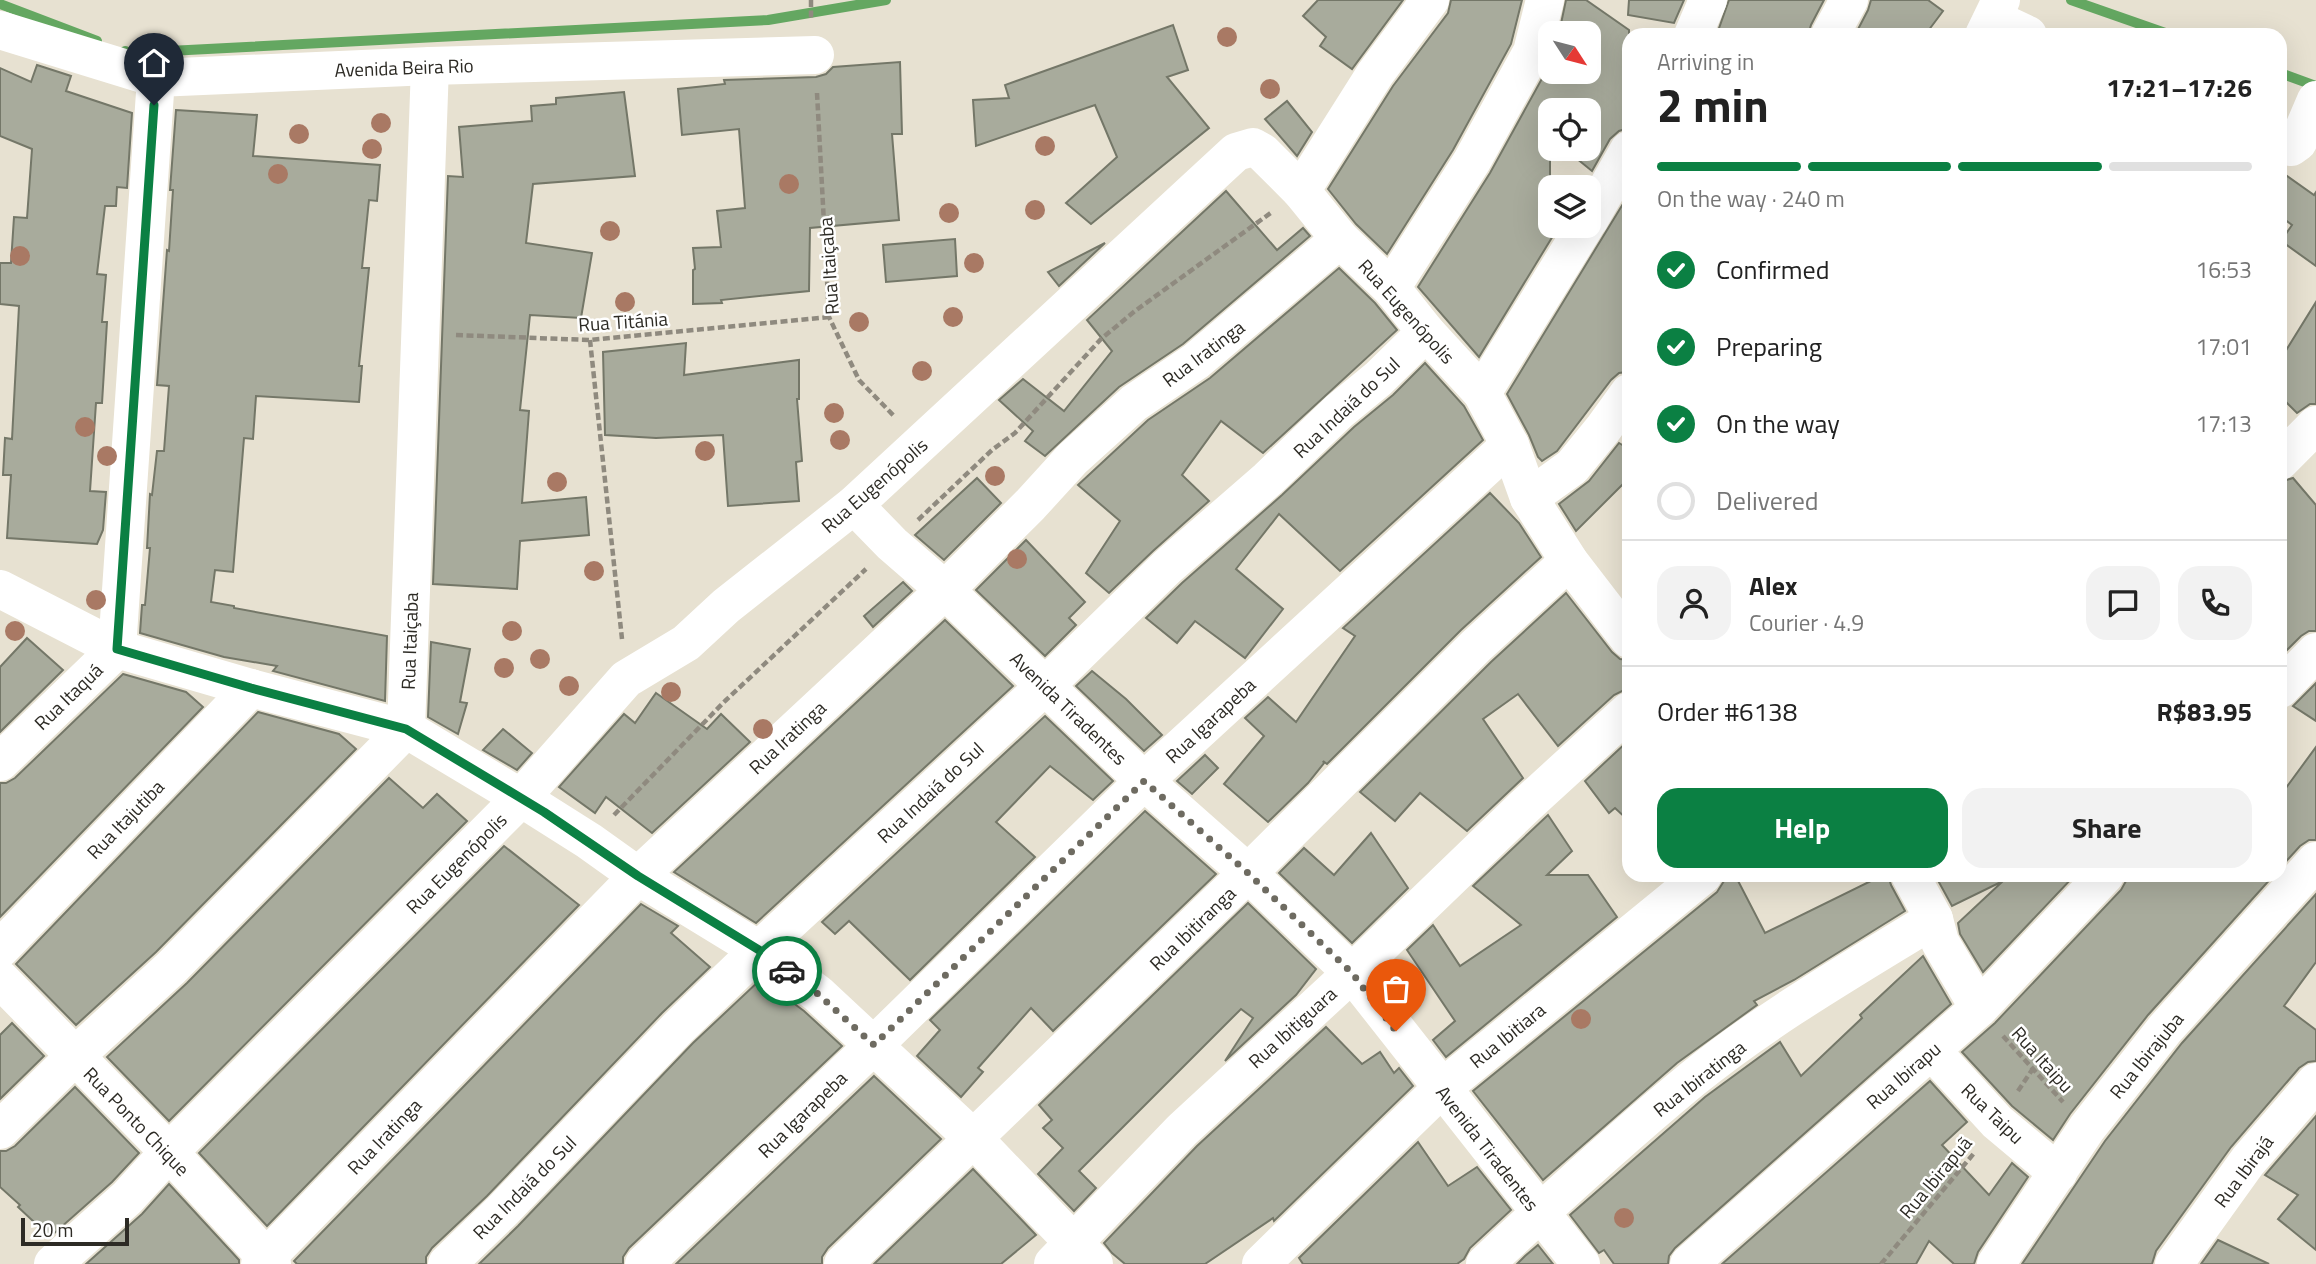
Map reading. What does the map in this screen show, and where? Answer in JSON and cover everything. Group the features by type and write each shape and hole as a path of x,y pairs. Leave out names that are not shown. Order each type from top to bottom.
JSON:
{"street":[{"path":"1301,191 1375,74 1430,0"},
{"path":"1391,288 1472,161 1532,52 1545,0"},
{"path":"1696,28 1708,0"},
{"path":"1834,28 1849,0"},
{"path":"1993,18 2014,28"},
{"name":"Avenida Beira Rio","path":"0,30 156,78 430,66 815,55"},
{"name":"Rua Itaiçaba","path":"406,729 430,66"},
{"name":"Rua Itaquá","path":"0,762 117,649 156,78"},
{"path":"2287,147 2291,148 2298,142 2316,100"},
{"name":"Rua Eugenópolis","path":"53,1264 127,1198 169,1152 521,798 626,678 686,643 726,606 854,505 1236,152 1254,147 1262,152 1301,191 1340,239 1391,288 1426,332 1482,393 1510,444 1529,498 1569,561 1622,630"},
{"path":"1601,199 1622,162"},
{"path":"1482,393 1578,238"},
{"name":"Rua Iratinga","path":"266,1262 638,876 945,590 1072,459 1134,403 1206,353 1340,239"},
{"name":"Rua Indaiá do Sul","path":"446,1264 502,1211 678,1028 759,950 1046,685 1167,567 1268,479 1426,332"},
{"path":"1529,498 1572,467 1622,402"},
{"name":"Rua Igarapeba","path":"644,1264 874,1045 1144,781 1510,444"},
{"name":"Avenida Tiradentes","path":"854,505 1144,781 1248,873 1352,973 1581,1264"},
{"name":"Rua Ibitiranga","path":"843,1264 1248,873 1476,646 1569,561"},
{"path":"0,589 117,649 406,729 521,798 638,876 759,950 818,994 974,1139 1074,1257"},
{"path":"2287,682 2316,652"},
{"name":"Rua Itajutiba","path":"0,949 251,688"},
{"name":"Rua Ibitiguara","path":"1074,1257 1182,1130 1622,717"},
{"path":"0,1130 75,1056 171,968 406,729"},
{"name":"Rua Ibirajuba","path":"1996,1264 2087,1128 2165,1029 2316,861"},
{"name":"Rua Ibitiara","path":"1261,1264 1441,1089 1694,882"},
{"path":"1914,882 1934,919 1940,942 1979,1008"},
{"name":"Rua Ibirapu","path":"1689,1264 1979,1008 2098,882"},
{"name":"Rua Ibiratinga","path":"1485,1264 1692,1079 1796,1004 1934,919"},
{"name":"Rua Ponto Chique","path":"0,979 169,1152 266,1262"},
{"name":"Rua Taipu","path":"1931,1050 1997,1122 2058,1173"},
{"name":"Rua Ibirajá","path":"2174,1264 2248,1161 2316,1082"}],"path":[{"name":"Rua Itaiçaba","path":"815,55 829,317 859,380 888,411 925,442"},
{"path":"589,841 725,701 992,450 1014,433 1101,339 1135,311 1301,191"},
{"name":"Rua Titánia","path":"419,334 590,340 829,317"},
{"path":"590,340 626,678"},
{"name":"Rua Itaipu","path":"1979,1008 2087,1128"},
{"name":"Rua Ibirapuã","path":"1881,1264 1966,1164 2032,1070"}],"building":[{"path":"1318,0 1403,0 1352,69 1320,46 1326,37 1303,16"},
{"path":"1451,0 1522,0 1511,44 1453,150 1387,254 1356,224 1328,189 1393,86 1448,13"},
{"path":"1566,0 1586,0 1626,28 1622,28 1622,130 1610,139 1601,155 1601,98 1538,98 1538,161 1550,161 1550,175 1538,175 1538,238 1552,238 1479,357 1418,287 1490,173 1539,84 1601,84 1601,21 1562,21"},
{"path":"1629,0 1684,0 1674,23 1628,15"},
{"path":"1729,0 1824,0 1810,28 1719,28"},
{"path":"1871,0 1928,0 1943,11 1930,28 1859,28"},
{"path":"1173,25 1188,70 1167,77 1209,128 1091,224 1066,203 1117,157 1095,105 976,146 973,100 1009,98 1005,85"},
{"path":"900,62 902,134 892,134 899,220 810,228 809,291 721,300 722,303 693,304 693,248 721,247 717,211 745,208 739,129 682,135 678,89 725,84 724,80 816,77 826,74 833,67"},
{"path":"37,65 71,76 66,91 132,113 127,188 117,187 116,206 105,206 97,274 106,275 102,322 107,322 102,403 96,403 90,491 106,492 103,530 97,544 7,538 11,475 3,475 5,438 12,439 19,306 0,304 0,263 11,263 14,217 27,218 32,149 0,136 0,68 31,82"},
{"path":"624,92 635,176 533,184 526,243 592,253 581,318 530,315 520,410 529,411 522,503 586,497 589,535 520,541 517,589 433,584 448,176 463,177 459,127 532,121 531,106 556,104 556,98"},
{"path":"1287,101 1312,132 1297,156 1265,119"},
{"path":"176,110 257,115 253,156 380,165 377,201 369,200 362,268 369,268 359,366 362,366 359,402 256,396 253,439 244,438 233,572 215,570 211,602 387,636 385,701 273,671 277,666 224,657 140,633 150,548 147,548 150,494 152,495 157,451 164,451 169,386 157,385 167,250 169,251"},
{"path":"1580,161 1598,161 1592,171"},
{"path":"2287,176 2314,195 2316,192 2316,266 2287,245 2287,232 2292,225 2287,221"},
{"path":"1226,191 1277,250 1303,228 1310,236 1183,344 1119,387 1045,456 1025,441 1033,431 999,400 1023,379 1064,411 1112,351 1087,320"},
{"path":"1622,205 1622,373 1611,380 1557,451 1542,461 1507,394"},
{"path":"955,239 957,276 886,282 883,245"},
{"path":"1105,243 1059,286 1048,272"},
{"path":"1339,268 1375,303 1397,330 1263,453 1221,421 1182,475 1209,501 1109,593 1086,573 1120,521 1078,485 1148,420 1210,378"},
{"path":"2316,302 2316,404 2310,404 2297,413 2287,403 2287,349"},
{"path":"686,343 684,375 799,360 797,399 802,461 796,462 799,501 728,506 723,435 656,438 605,435 603,352"},
{"path":"1425,363 1464,406 1483,440 1340,571 1279,514 1236,569 1283,609 1245,658 1195,621 1177,643 1146,618 1354,427 1393,395"},
{"path":"1619,443 1622,445 1622,485 1576,531 1559,504 1589,481"},
{"path":"977,478 1001,503 944,560 915,535"},
{"path":"2293,478 2316,505 2316,631 2309,631 2301,636 2287,650 2287,480"},
{"path":"1490,493 1519,523 1541,557 1461,630 1327,764 1323,761 1308,783 1268,822 1224,784 1264,736 1245,718 1268,697 1296,722 1355,636 1343,628"},
{"path":"1026,540 1085,602 1069,618 1076,625 1045,656 976,590"},
{"path":"903,582 912,591 873,627 864,616"},
{"path":"1566,593 1612,652 1622,659 1622,691 1614,695 1558,746 1518,694 1483,719 1523,778 1467,831 1420,793 1395,821 1360,792 1491,662"},
{"path":"945,620 1013,686 756,923 674,872"},
{"path":"27,638 63,670 0,732 0,667"},
{"path":"431,642 470,649 460,702 467,703 458,734 428,717"},
{"path":"1092,671 1126,699 1162,735 1144,751 1076,686"},
{"path":"123,674 186,692 203,707 0,917 0,783 15,778"},
{"path":"2316,683 2316,721 2293,706"},
{"path":"656,693 707,729 721,714 750,742 652,833 606,797 595,813 559,787 624,714 635,723"},
{"path":"258,712 339,734 356,749 156,952 76,1025 16,964"},
{"path":"1045,716 1113,781 1093,800 1050,766 996,822 1035,857 910,980 849,921 835,934 822,922"},
{"path":"503,729 532,753 517,770 483,750"},
{"path":"1622,747 1622,814 1615,808 1609,813 1585,781"},
{"path":"2316,747 2316,840 2309,840 2300,846 2287,860 2287,786"},
{"path":"1205,755 1218,768 1192,794 1177,781"},
{"path":"389,778 423,808 437,794 467,821 169,1121 107,1057 187,983"},
{"path":"1145,811 1216,874 1053,1031 1031,1008 978,1068 983,1072 961,1097 917,1056 940,1030 930,1020"},
{"path":"1548,815 1572,851 1547,875 1588,875 1617,917 1446,1057 1433,1040 1455,1021 1407,950 1433,925 1460,966 1521,925 1473,886"},
{"path":"1371,833 1408,888 1352,943 1279,873 1304,848 1334,875"},
{"path":"504,846 579,905 267,1226 199,1153"},
{"path":"1723,882 1739,882 1765,933 1869,882 1890,882 1905,911 1794,980 1754,1001 1757,1005 1677,1063 1543,1180 1473,1091 1717,892"},
{"path":"1939,882 2001,882 1952,906"},
{"path":"2002,882 2068,882 1983,972 1960,934 1958,923"},
{"path":"2125,882 2268,882 2148,1015 2070,1114 2053,1140 2012,1106 1962,1052 1995,1023 2121,890"},
{"path":"2316,894 2316,962 2284,1006 2316,1030 2316,1061 2308,1062 2299,1068 2231,1147 2156,1251 2152,1264 2022,1264 2105,1141 2182,1043"},
{"path":"1248,903 1316,969 1296,995 1225,1061 1253,1018 1241,1009 1079,1171 1096,1188 1074,1211 1038,1174 1063,1148 1043,1128 1052,1120 1039,1105"},
{"path":"641,904 678,926 671,933 710,967 662,1013 487,1196 432,1248 426,1257 426,1264 297,1264 294,1261"},
{"path":"1923,956 1951,1004 1675,1248 1669,1256 1668,1264 1614,1264 1604,1250 1599,1253 1570,1215 1705,1097 1780,1042 1801,1076 1862,1018 1860,1015"},
{"path":"761,979 804,1011 842,1046 629,1248 623,1257 623,1264 479,1264 693,1043"},
{"path":"12,1023 44,1056 0,1099 0,1035"},
{"path":"1326,1027 1362,1064 1380,1052 1394,1073 1399,1068 1413,1086 1274,1221 1273,1218 1205,1264 1125,1264 1112,1253 1104,1243 1197,1146"},
{"path":"874,1076 941,1139 828,1248 822,1257 822,1264 676,1264"},
{"path":"1930,1081 1967,1122 1942,1145 1989,1195 2012,1163 2028,1177 1978,1252 1974,1264 1954,1264 1929,1241 1916,1264 1722,1264"},
{"path":"75,1087 139,1153 112,1182 50,1237 0,1187 0,1151 15,1146"},
{"path":"2316,1116 2316,1250 2278,1219 2298,1195 2265,1175"},
{"path":"1418,1142 1448,1186 1477,1167 1511,1210 1470,1248 1464,1259 1457,1264 1303,1264 1299,1258"},
{"path":"973,1169 1036,1235 1001,1264 874,1264"},
{"path":"169,1184 239,1260 239,1264 86,1264 142,1214"},
{"path":"2218,1240 2269,1264 2201,1264"},
{"path":"1538,1245 1553,1264 1517,1264 1525,1256"}],"waterway":[{"path":"125,51 130,53 768,20 886,0"},
{"path":"2071,0 2151,28"},
{"path":"0,4 97,41"},
{"path":"2287,76 2316,86"}],"way so far":[{"path":"787,971 818,994 874,1045 1144,781 1248,873 1352,973 1396,1031"}],"route":[{"path":"154,105 117,649 406,729 544,812 638,876 759,950 787,971"}]}
